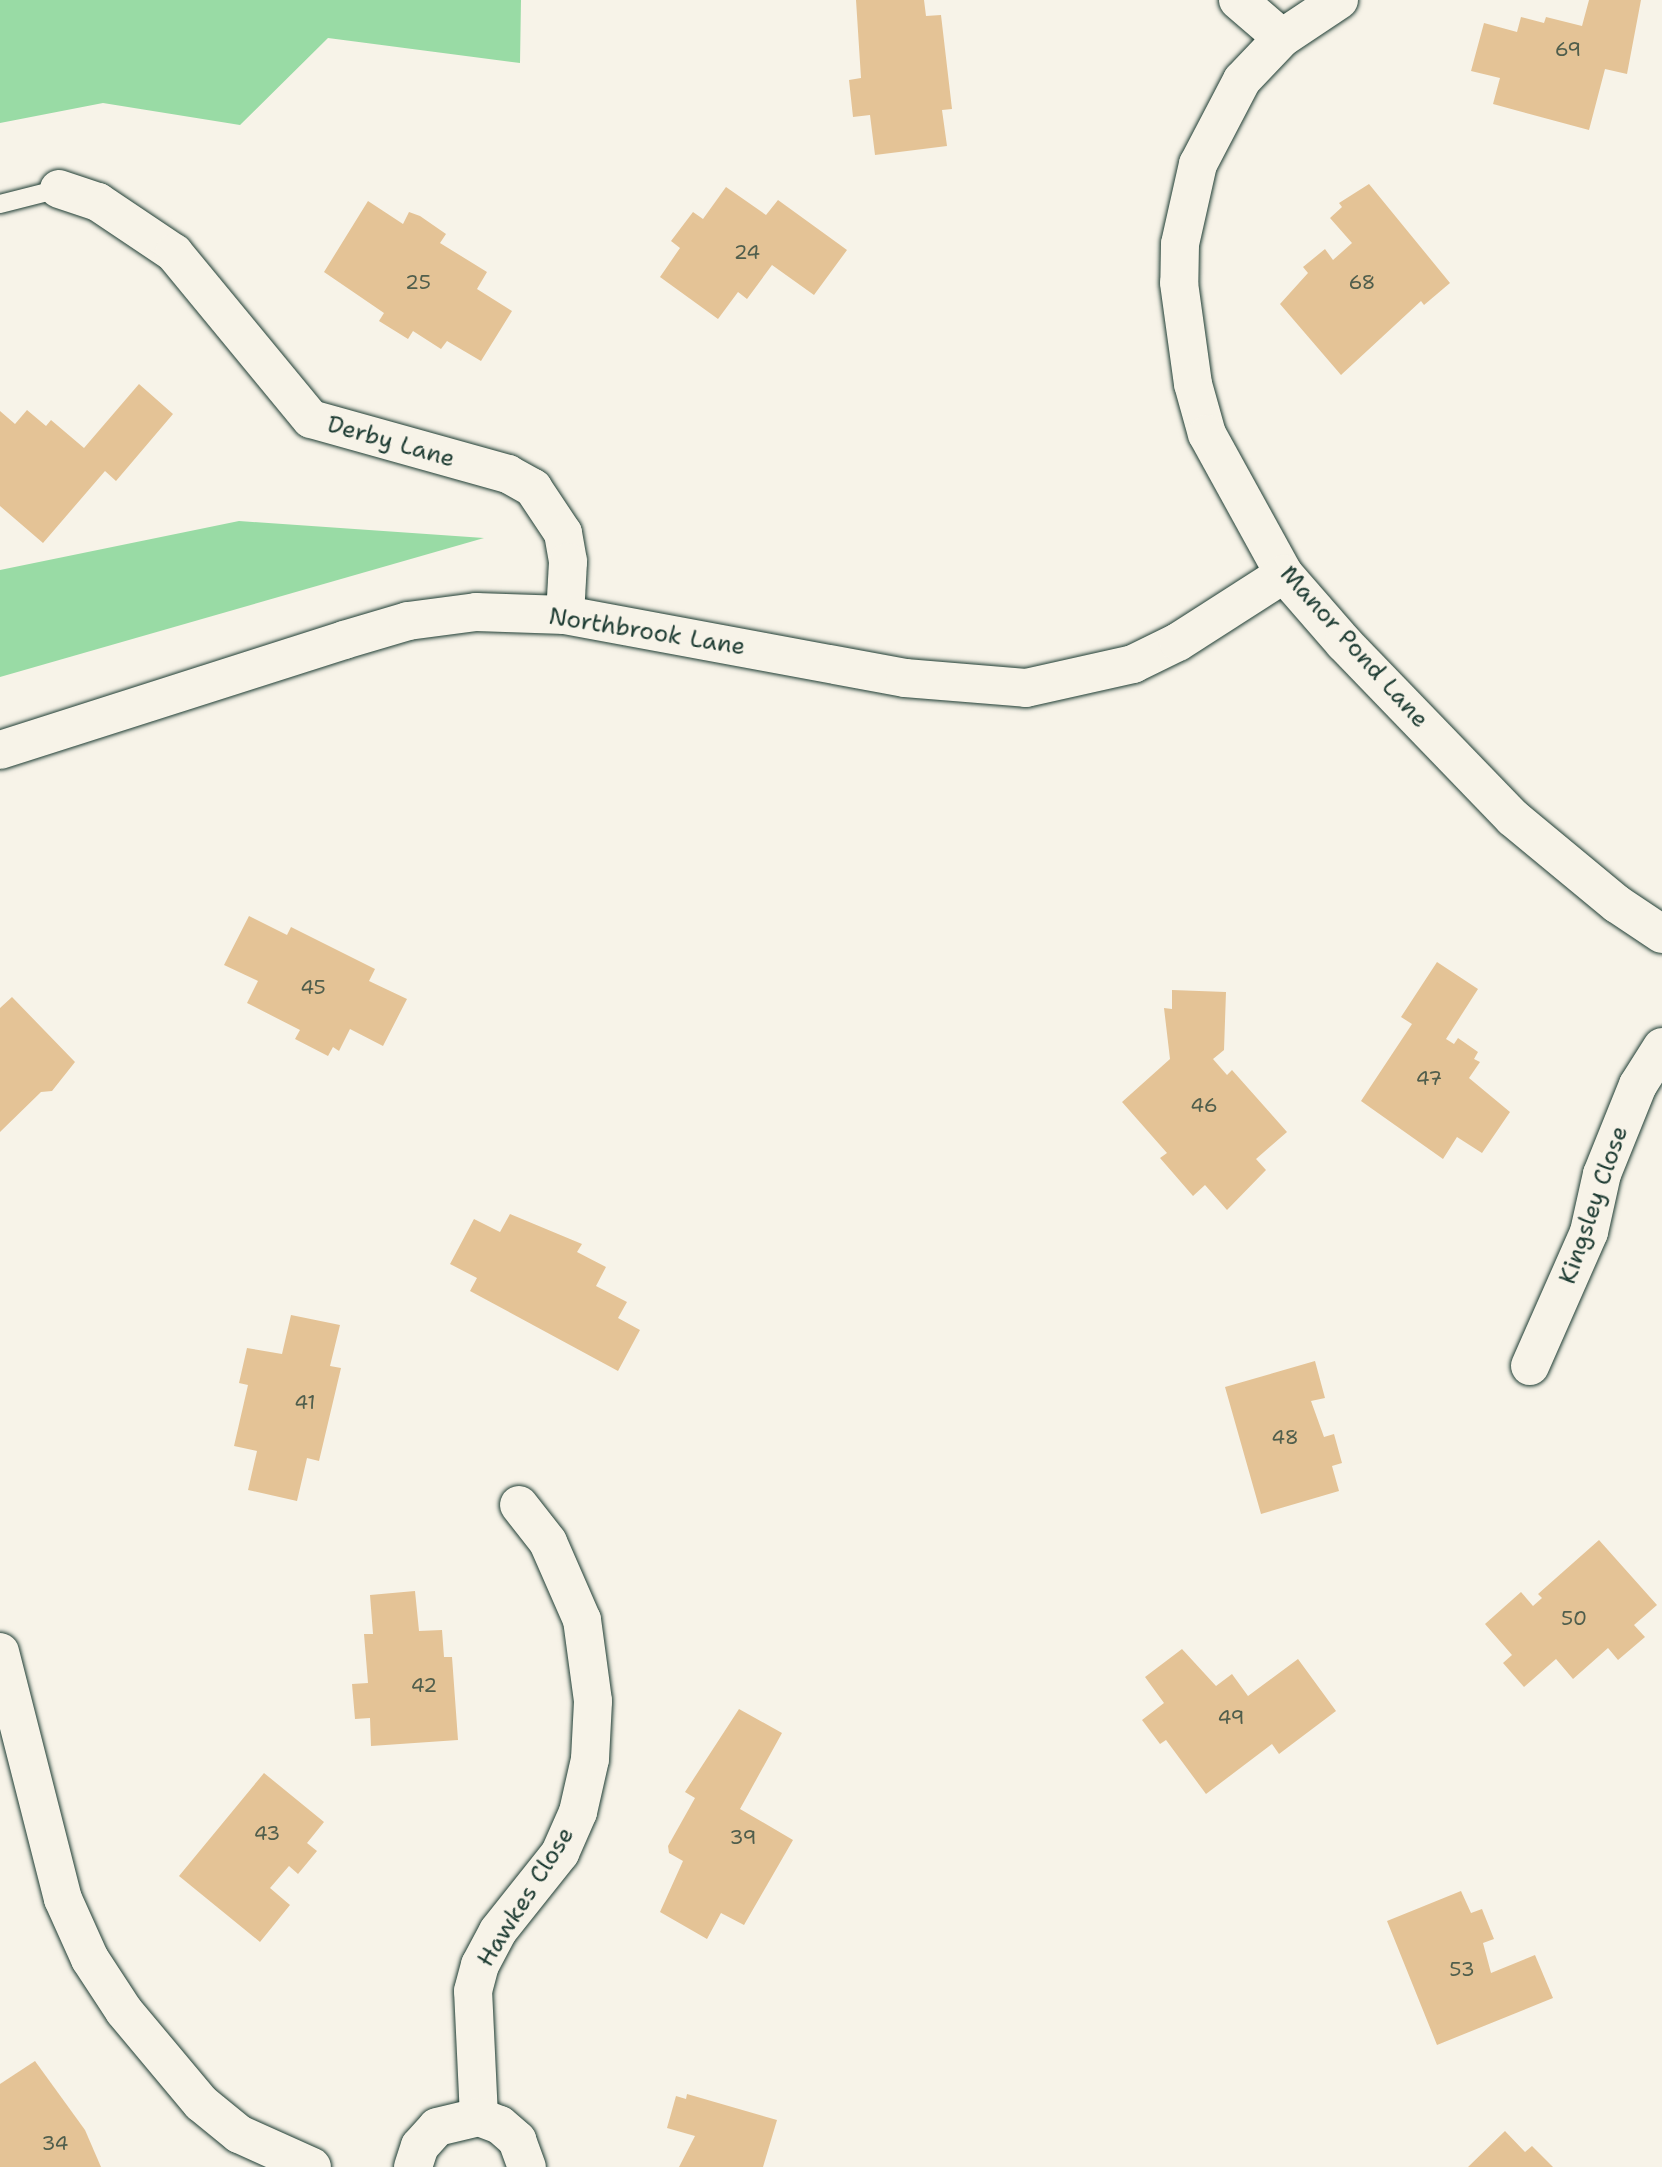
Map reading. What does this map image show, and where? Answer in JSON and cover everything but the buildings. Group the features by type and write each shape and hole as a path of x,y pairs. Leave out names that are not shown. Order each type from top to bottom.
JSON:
{"street":[{"path":"1238,0 1282,38"},
{"name":"Manor Pond Lane","path":"1339,0 1282,38 1242,80 1198,164 1180,244 1179,283 1193,384 1207,434 1284,574 1513,818 1617,904 1662,934"},
{"name":"Derby Lane","path":"59,189 98,202 174,253 311,419 508,474 533,488 563,533 568,562 565,615"},
{"name":"Northbrook Lane","path":"0,750 408,621 476,612 565,615 905,678 1026,688 1133,664 1178,642 1284,574"},
{"name":"Kingsley Close","path":"1530,1366 1578,1261 1602,1174 1638,1085 1662,1047"},
{"name":"Hawkes Close","path":"479,2117 473,1991 480,1965 498,1931 560,1853 578,1812 590,1759 593,1701 582,1620 548,1542 519,1505"},
{"path":"0,1652 63,1899 90,1959 124,2011 201,2103 239,2134 312,2167"},
{"path":"413,2167 420,2146 437,2127 479,2117 500,2125 517,2140 527,2167"}],"lane":[{"path":"0,204 59,189"}],"green space":[{"path":"0,0 521,0 520,63 328,38 240,125 103,103 0,123"},
{"path":"239,521 484,538 0,677 0,570"}]}
